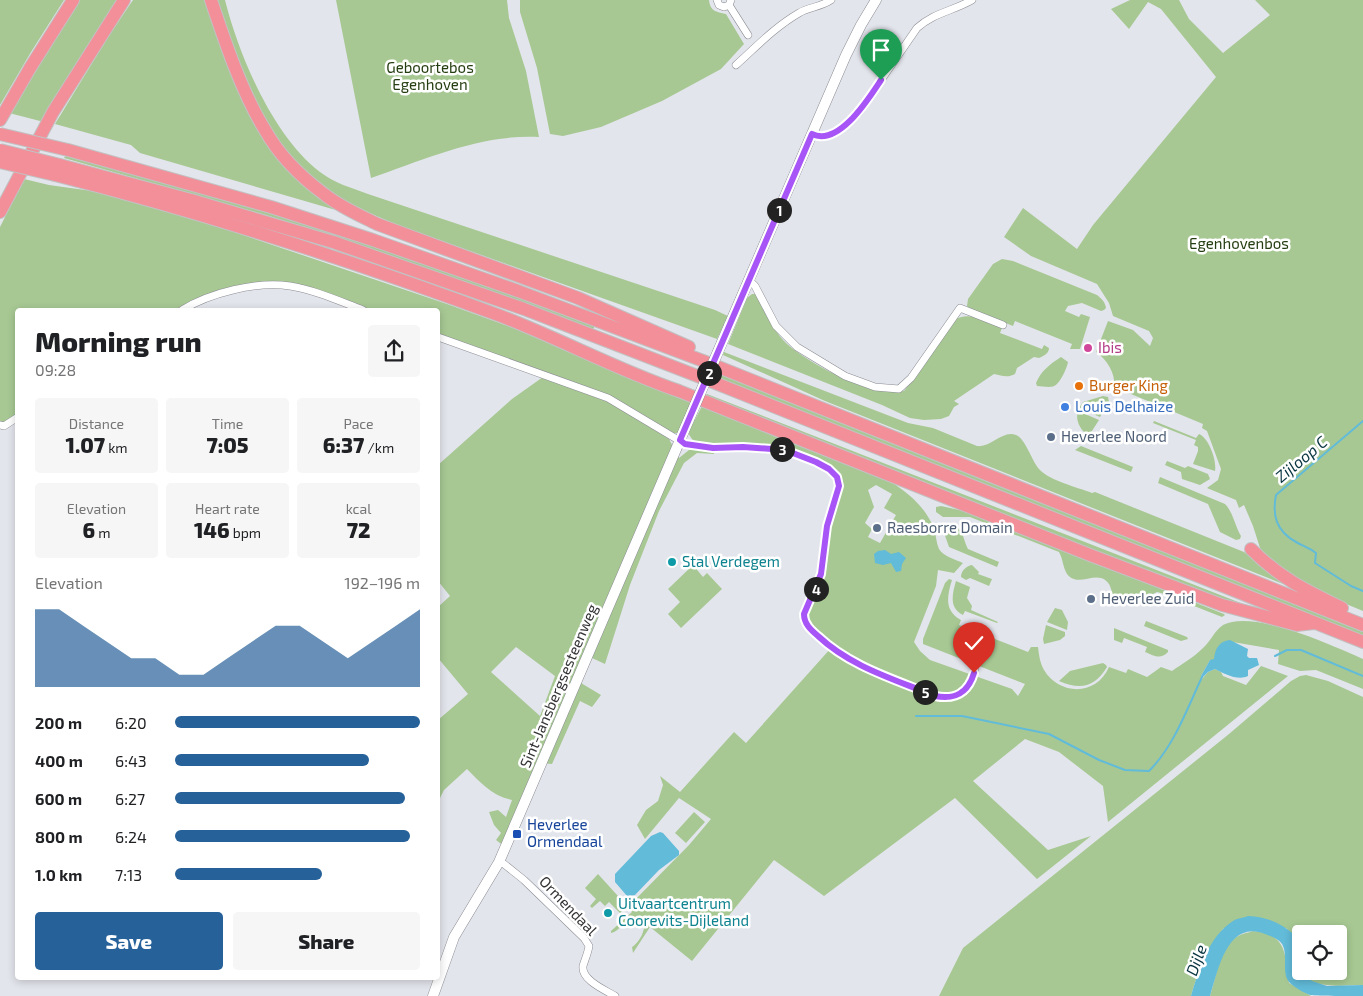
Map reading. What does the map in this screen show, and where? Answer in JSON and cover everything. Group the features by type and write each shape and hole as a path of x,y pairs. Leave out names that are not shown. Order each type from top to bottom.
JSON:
{"highway":[{"path":"0,120 48,38 73,0"},
{"path":"0,212 53,112 124,0"},
{"path":"211,0 254,110 265,131 283,156 325,195 377,224 578,298 689,347 706,362"},
{"path":"0,134 68,150 261,204 518,290 706,362 1359,624"},
{"path":"0,150 393,277 501,316 629,372 1222,606 1297,625 1316,623"},
{"path":"0,162 58,170 191,200 333,242 524,309 700,377 1363,642"},
{"path":"373,240 404,240 436,246"},
{"path":"524,309 534,320 679,391"},
{"path":"1251,548 1267,564 1293,584 1351,613 1359,624"}],"main road":[{"name":"Sint-Jansbergsesteenweg","path":"440,976 454,937 499,862 846,55 876,0"},
{"name":"Sint-Jansbergsesteenweg","path":"433,996 439,980"}],"street":[{"path":"717,0 721,6 726,7 730,3 748,35"},
{"path":"736,65 778,26 801,11 817,7 831,0"},
{"path":"812,134 819,136 828,135 851,120 917,28 925,20 972,0"},
{"path":"753,284 776,326 797,347 845,376 875,387 900,389 911,378 960,308 1003,325"},
{"path":"186,308 213,296 242,288 276,285 307,290 357,308"},
{"path":"440,338 608,398 685,444 713,448 743,447 785,450 829,469 837,477 839,486 827,526 821,574 805,609 804,618 809,628 832,648 854,663 935,696 945,698 955,696 969,686 975,669"},
{"path":"2,426 15,419"},
{"name":"Ormendaal","path":"499,862 524,880 584,938 589,946 583,967 584,971 593,982 615,996"}],"green space":[{"path":"0,0 64,0 0,105"},
{"path":"79,0 119,0 44,122 9,113"},
{"path":"133,0 207,0 256,123 346,213 140,153 131,145 55,124"},
{"path":"216,0 225,0 249,70 273,117 303,157 325,176 368,194 715,310 728,316 717,339 400,226 365,211 320,185 292,159 263,117 242,72"},
{"name":"Geboortebos Egenhoven","path":"336,0 507,0 509,18 526,71 539,137 496,139 474,144 454,149 371,178"},
{"path":"520,0 709,0 714,10 726,14 744,44 721,69 662,101 601,127 563,136 550,134 537,68 520,12"},
{"name":"Egenhovenbos","path":"1130,0 1179,0 1189,19 1223,53 1270,15 1255,0 1363,0 1363,611 1327,596 1280,568 1261,551 1244,505 1239,508 1236,500 1207,488 1218,480 1221,469 1207,431 1202,428 1203,424 1119,389 1116,395 1114,395 1113,376 1109,365 1096,352 1108,321 1133,330 1150,346 1153,338 1149,331 1113,316 1109,303 1097,284 1031,256 1004,237 1023,208 1077,249 1093,225 1216,77 1161,9 1148,2 1129,29 1111,9"},
{"path":"66,155 195,190 373,245 595,325 593,330 372,249 269,216 64,158"},
{"path":"24,179 49,185 99,192 196,219 447,304 541,338 691,401 680,430 677,433 673,433 631,409 440,336 440,308 364,308 328,295 274,283 188,303 180,308 15,308 15,415 1,424 0,227"},
{"path":"1002,259 1013,261 1097,295 1102,299 1106,308 1101,311 1082,303 1068,306 1065,311 1079,317 1081,314 1090,317 1080,349 1070,349 1072,344 1015,321 1013,326 967,306 968,299 993,264"},
{"path":"752,294 756,294 778,333 787,344 798,352 842,378 890,392 904,391 920,371 954,320 960,317 966,316 984,320 1002,328 1000,333 1042,349 1044,345 1049,350 1044,356 1034,357 1017,368 1015,374 1005,376 994,374 954,401 959,404 954,407 949,416 941,419 924,420 910,418 728,344 747,298"},
{"path":"724,352 908,423 933,428 977,446 982,446 1006,435 1016,435 1022,440 1039,469 1050,477 1092,493 1095,492 1244,552 1293,588 825,401 723,355"},
{"path":"1061,357 1068,362 1059,382 1052,387 1037,386 1036,383 1043,371"},
{"path":"716,373 1363,632 1363,636 714,377"},
{"path":"543,377 613,404 669,439 679,458 689,450 714,450 714,454 697,453 684,463 659,511 630,585 605,664 592,658 581,683 601,695 592,707 580,701 552,764 542,763 505,847 496,840 501,833 494,825 489,812 498,810 506,817 512,800 492,792 467,769 444,790 440,798 440,718 468,694 440,660 440,605 450,596 440,584 440,463 512,399","holes":["516,647 555,676 540,716 491,672"]},
{"path":"707,394 1256,609 1238,607 705,397"},
{"path":"1103,396 1108,397 1109,402 1100,417 1079,408 1083,402"},
{"path":"702,406 893,483 905,492 916,501 929,519 934,529 939,549 943,554 963,563 954,573 938,570 936,586 914,642 930,660 1012,689 1018,696 1025,684 923,644 923,639 945,583 949,579 952,580 948,597 949,608 961,620 959,625 1028,652 1031,647 1038,647 1044,670 1059,684 1068,688 1087,688 1095,684 1103,677 1109,667 1126,673 1128,669 1147,677 1161,667 1172,671 1206,645 1223,625 1237,621 1273,625 1293,631 1363,659 1363,689 1316,670 1300,671 1278,664 1279,650 1227,641 1214,660 1210,660 1201,676 1202,679 1208,672 1215,669 1221,672 1223,676 1246,685 1261,666 1288,676 1108,822 1103,786 1059,752 1025,739 973,781 1048,850 1091,836 1037,879 955,798 824,896 774,860 692,961 650,927 633,953 632,947 640,938 644,925 632,917 617,930 611,933 611,931 632,912 627,908 689,845 711,819 679,798 645,839 637,825 646,810 658,801 663,785 660,776 680,792 734,732 746,743 831,648 807,619 825,570 830,523 840,492 841,474 828,464 785,447 697,443 688,433","holes":["876,485 892,494 884,508 896,515 880,543 868,537 872,529 865,523 874,507 868,490"]},
{"path":"1078,411 1099,420 1090,434 1084,432 1080,427 1077,417"},
{"path":"1154,421 1196,438 1199,434 1203,436 1212,450 1215,471 1193,464 1198,451 1198,447 1194,445 1196,440 1153,423"},
{"path":"1081,446 1133,467 1131,472 1075,450"},
{"path":"1167,461 1185,468 1188,466 1208,474 1210,479 1200,485 1182,479 1181,472 1165,465"},
{"path":"1160,477 1225,504 1241,536 1240,539 1236,540 1220,532 1208,504 1158,483"},
{"path":"941,506 964,511 1225,615 1222,617 1157,592 1131,605 1119,602 1114,597 1108,582 1105,580 1097,577 1079,580 1067,574 1059,552 970,517 943,517 936,512 936,507"},
{"path":"950,524 958,527 968,549 999,562 997,567 949,547 942,527"},
{"path":"693,565 703,577 707,573 722,589 681,628 668,614 680,602 668,589"},
{"path":"972,565 979,572 978,574 992,579 989,586 970,578 966,580 961,577 964,569"},
{"path":"956,581 970,587 967,598 972,606 971,610 997,623 965,611 963,615 955,609 953,591"},
{"path":"1055,608 1062,610 1068,622 1067,630 1047,622"},
{"path":"1146,621 1188,639 1181,641 1144,626"},
{"path":"1046,625 1065,632 1065,636 1060,640 1044,644 1043,639"},
{"path":"1114,628 1168,650 1168,652 1162,656 1157,656 1145,652 1147,647 1124,638 1122,643 1114,640"},
{"path":"1103,663 1107,667 1092,683 1074,686 1059,681 1070,671"},
{"path":"1306,675 1328,681 1363,697 1363,985 1336,986 1309,980 1347,980 1347,925 1292,925 1292,935 1286,928 1224,928 1212,944 1204,960 1191,996 939,996 963,948 1229,734 1291,681"},
{"path":"694,812 705,822 686,843 675,833"},
{"path":"598,874 627,906 620,913 609,902 605,906 600,901 592,908 590,906 596,899 585,888"},
{"path":"1253,931 1264,933 1279,942 1285,955 1289,983 1311,996 1210,996 1225,950 1237,937"}],"water":[{"path":"885,550 891,554 899,552 906,558 902,564 901,571 896,572 891,563 883,565 875,563 874,554"},
{"path":"1230,640 1248,649 1247,656 1249,658 1257,658 1259,665 1248,670 1248,676 1240,678 1215,669 1208,672 1201,679 1210,660 1214,659 1218,646"},
{"path":"660,832 679,851 679,855 659,870 635,895 627,896 615,882 615,874 651,836"},
{"path":"1248,916 1262,918 1275,922 1292,933 1292,980 1311,980 1327,986 1363,985 1363,996 1310,995 1299,990 1287,979 1282,944 1270,936 1252,931 1242,934 1233,940 1226,950 1210,996 1191,996 1197,976 1211,945 1224,928 1236,919"}],"waterway":[{"name":"Zijloop C","path":"1363,421 1276,495 1275,502 1275,516 1284,533 1289,538 1316,553 1315,563 1351,586 1363,591"},
{"path":"1275,656 1287,650 1301,650 1363,676"},
{"path":"916,716 962,716 1049,734 1099,760 1125,770 1149,771 1173,739 1202,677"}],"place":[{"name":"Ibis","path":"1088,348"},
{"name":"Burger King","path":"1079,386"},
{"name":"Louis Delhaize","path":"1065,407"},
{"name":"Heverlee Noord","path":"1051,437"},
{"name":"Raesborre Domain","path":"877,528"},
{"name":"Stal Verdegem","path":"672,562"},
{"name":"Heverlee Zuid","path":"1091,599"},
{"name":"Heverlee Ormendaal","path":"517,834"},
{"name":"Uitvaartcentrum Coorevits-Dijleland","path":"608,913"}],"route":[{"path":"881,80 859,112 851,120 828,135 816,136 812,134 680,440 685,444 713,448 743,447 785,450 829,469 837,477 839,486 827,526 821,574 805,609 804,618 809,628 832,648 854,663 935,696 945,698 962,692 969,686 974,673"}],"water label":[{"name":"Dijle","path":"1196,960"}]}
